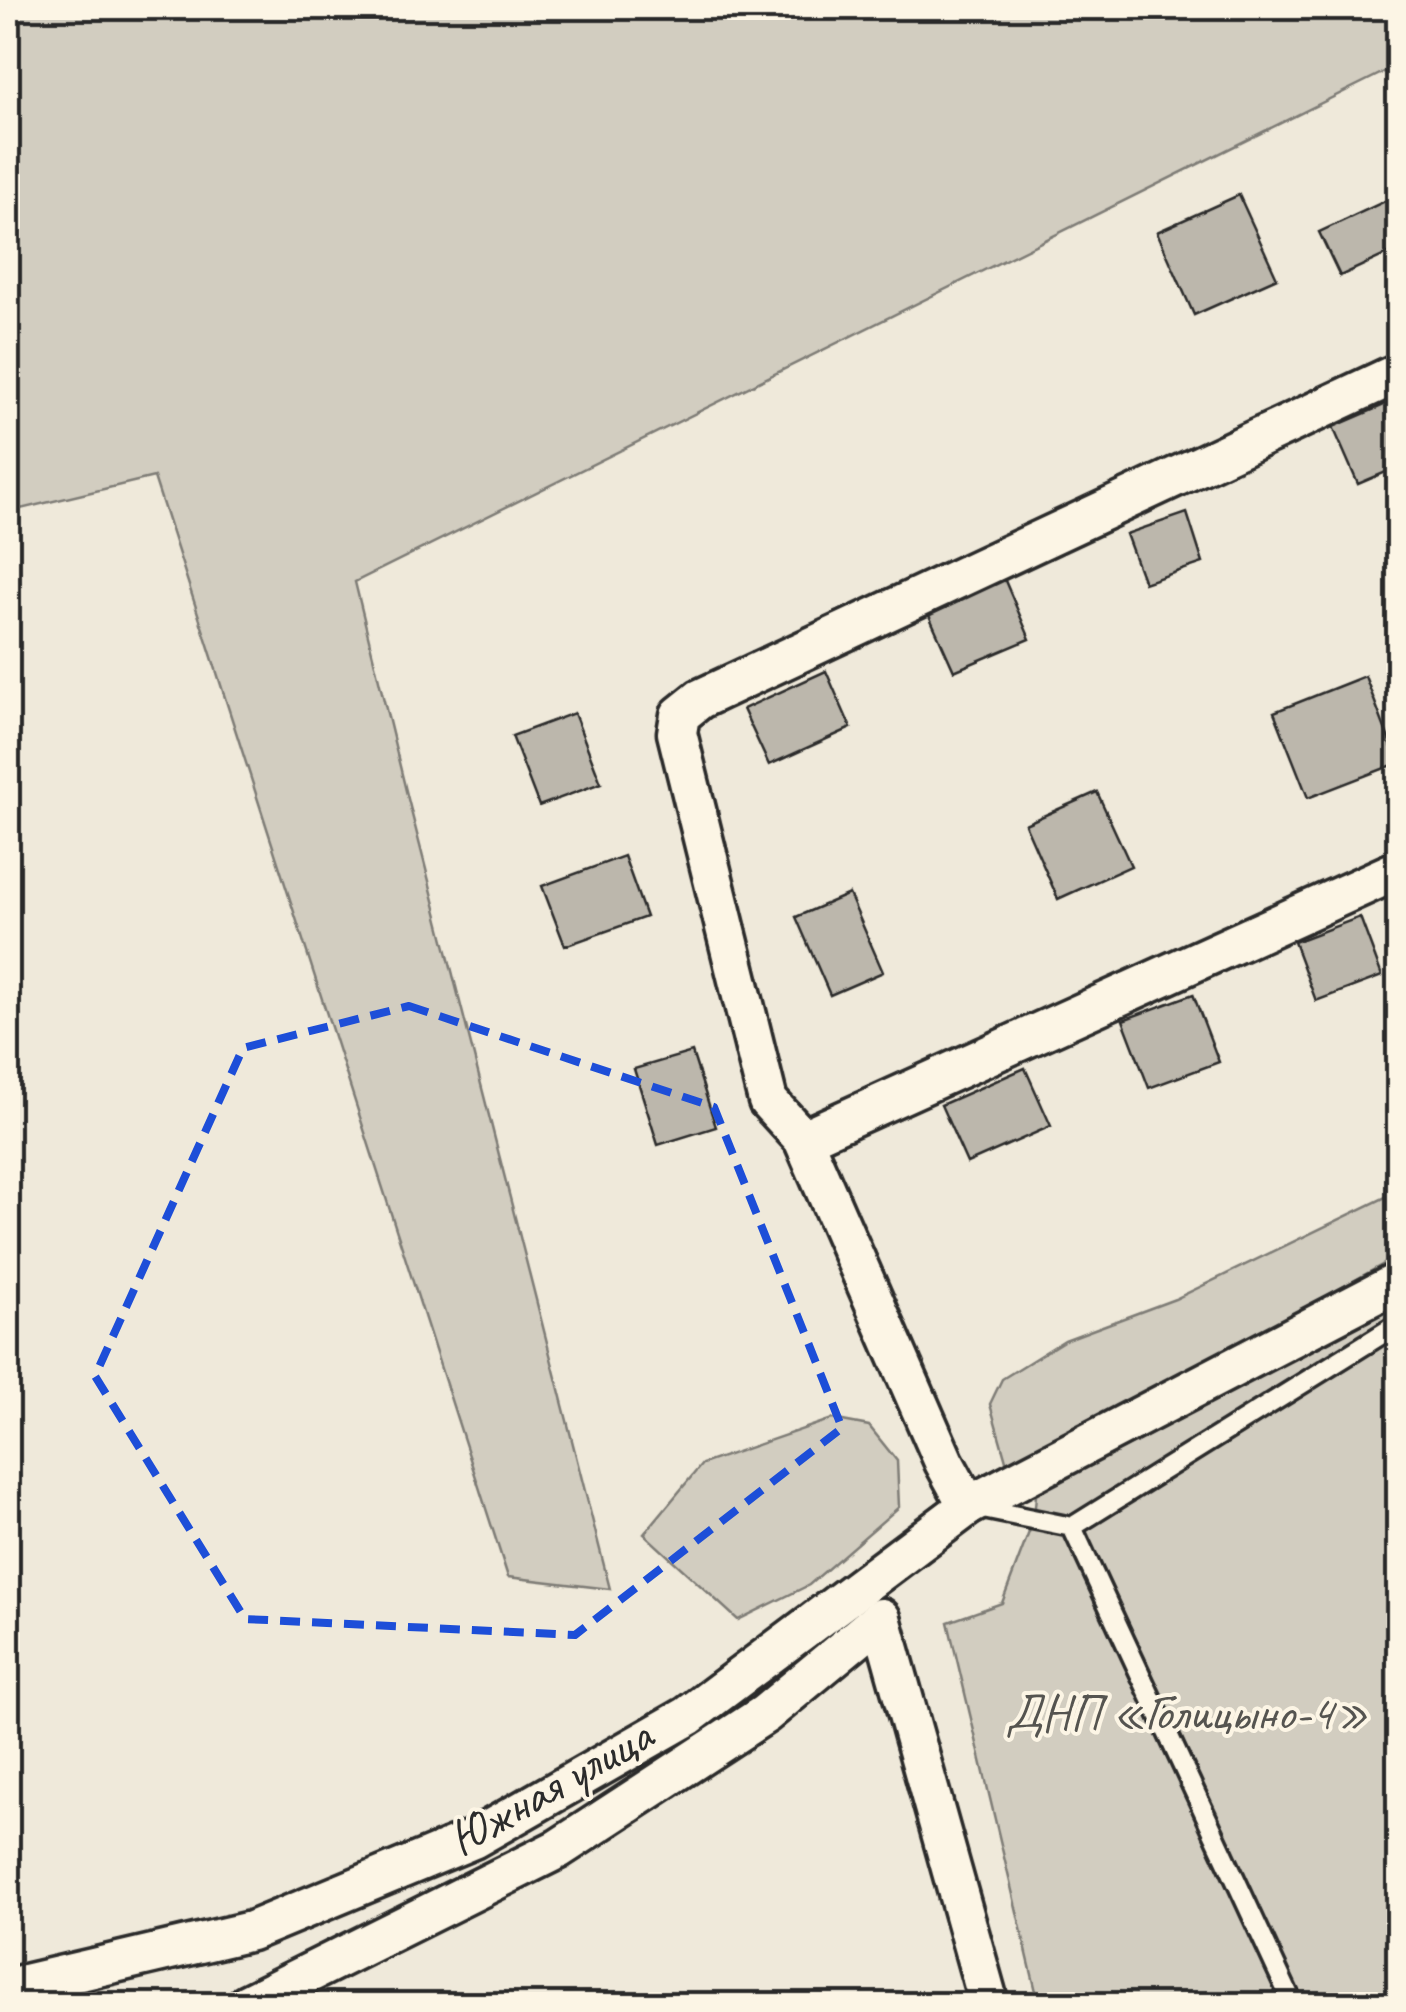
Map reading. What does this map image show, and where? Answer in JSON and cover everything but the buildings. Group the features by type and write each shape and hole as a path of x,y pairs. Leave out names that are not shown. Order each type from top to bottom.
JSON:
{"street":[{"path":"968,1506 944,1462 803,1139 768,1101 677,733 680,715 718,690 1398,373"},
{"path":"803,1139 1398,870"},
{"path":"8,1988 250,1930 472,1840 688,1716 968,1506 1398,1282"},
{"name":"Южная улица","path":"247,2004 558,1849 765,1714 881,1618 989,2004"}],"lane":[{"path":"968,1506 1072,1527 1398,1324"},
{"path":"1072,1527 1293,2004"}],"highlighted area":[{"path":"409,1006 714,1107 842,1428 575,1635 245,1619 95,1376 243,1048"}],"green space":[{"path":"8,8 1398,8 1398,65 355,582 610,1589 508,1577 154,477 8,512"},
{"path":"1398,1191 1398,1256 1033,1460 1007,1464 990,1404 1002,1379 1065,1340 1175,1299"},
{"name":"ДНП «Голицыно-4»","path":"1398,1304 1398,2004 1039,2004 948,1622 1002,1603 1034,1519 1036,1495"},
{"path":"832,1419 869,1426 897,1461 899,1507 809,1585 738,1620 644,1534 702,1464"}]}
